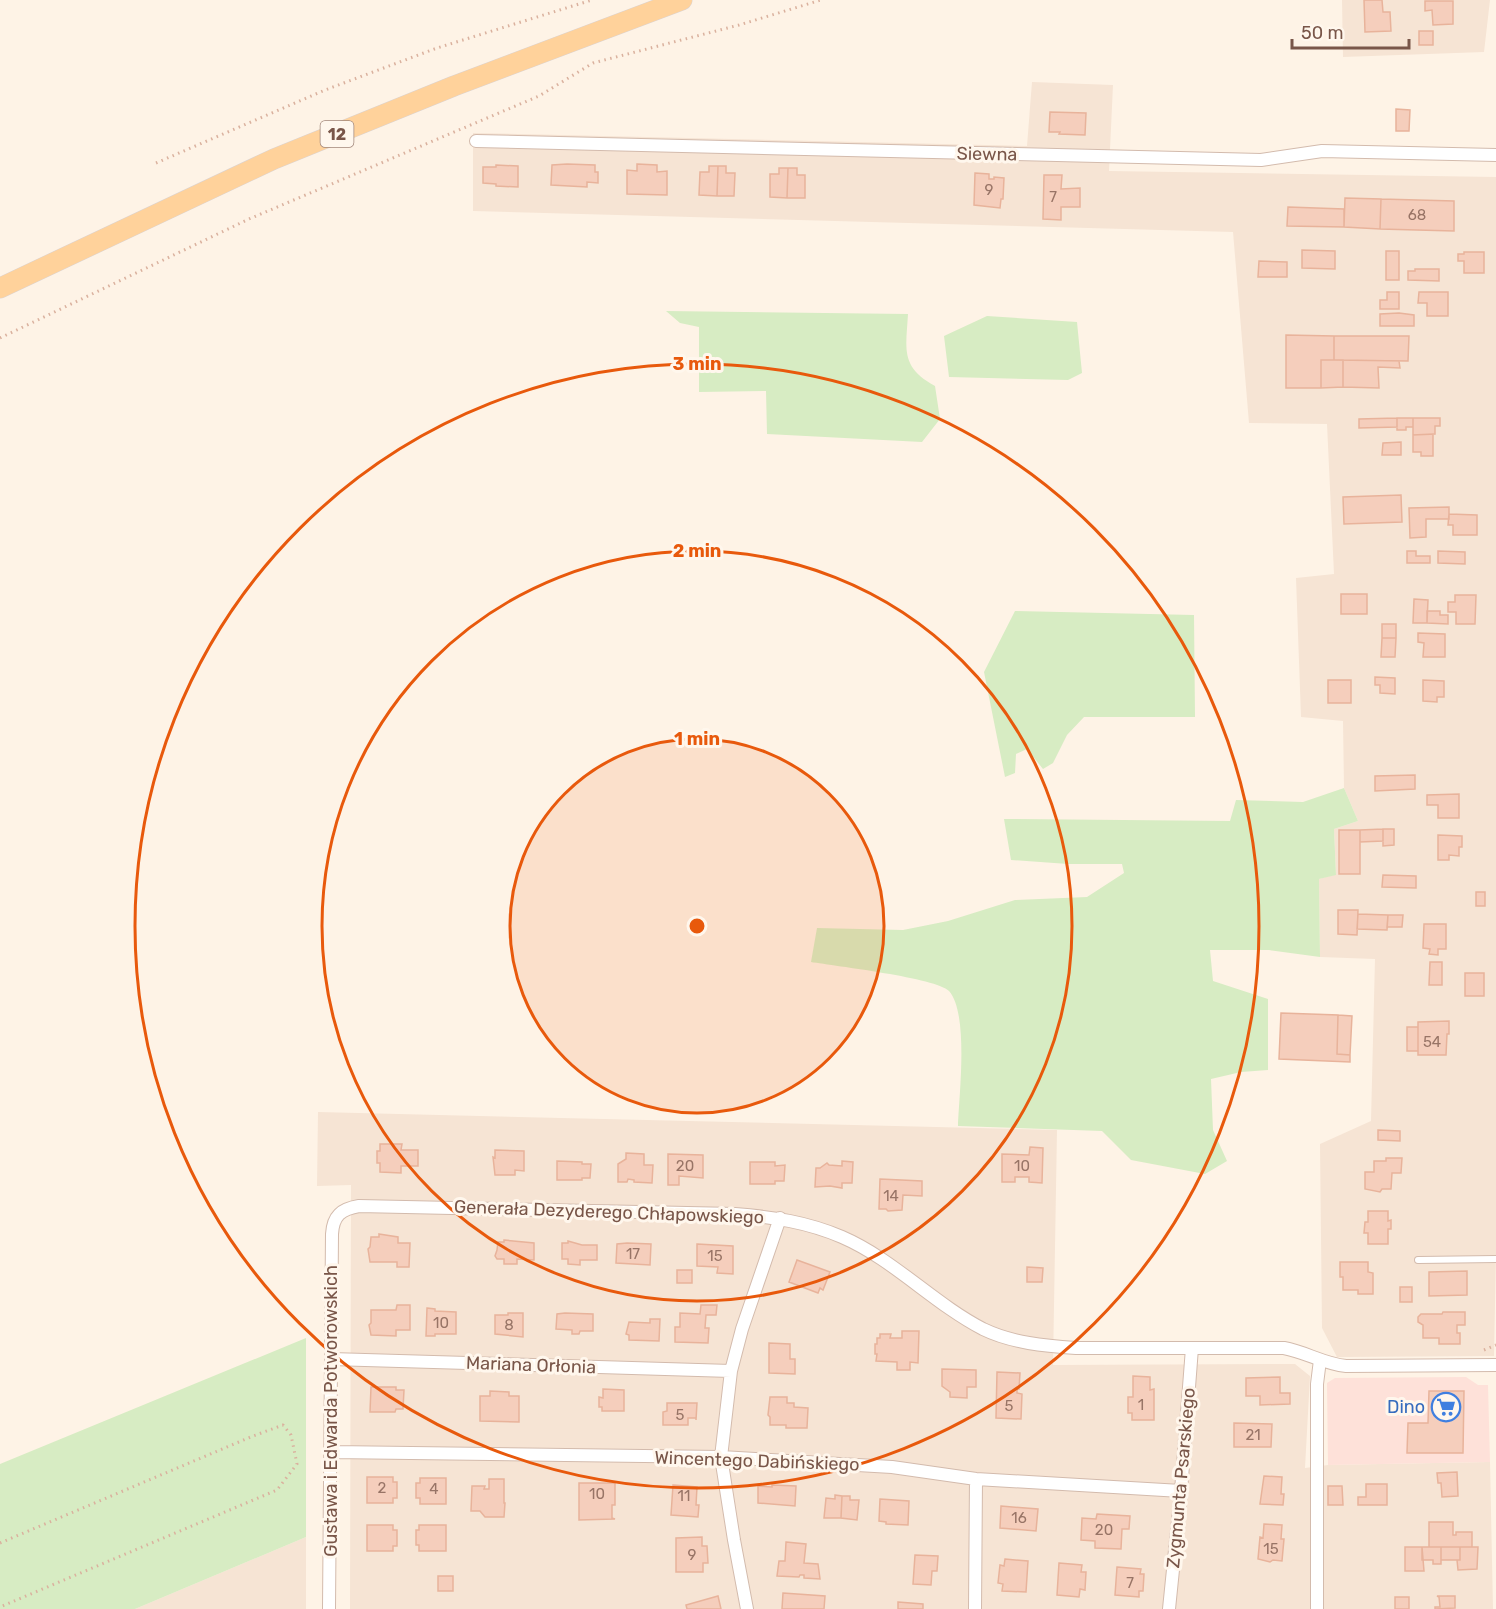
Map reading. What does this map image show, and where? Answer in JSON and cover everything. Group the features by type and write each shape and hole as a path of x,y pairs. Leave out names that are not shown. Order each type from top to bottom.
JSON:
{"main road":[{"name":"12","path":"0,288 274,159 454,86 682,0"}],"street":[{"name":"Siewna","path":"477,141 1261,160 1322,151 1496,155"},
{"name":"Generała Dezyderego Chłapowskiego","path":"337,1215 346,1208 358,1206 735,1214 780,1218 811,1225 844,1238 875,1256 984,1329 1042,1346 1284,1348 1299,1351 1331,1365 1496,1365"},
{"name":"Gustawa i Edwarda Potworowskich","path":"329,1609 332,1234 337,1215"},
{"path":"747,1609 721,1457 731,1371 742,1329 780,1218"},
{"name":"Zygmunta Psarskiego","path":"1169,1609 1192,1348"},
{"name":"Mariana Orłonia","path":"331,1359 731,1371"},
{"path":"1317,1609 1317,1384 1320,1360"},
{"name":"Wincentego Dabińskiego","path":"332,1452 721,1457 892,1467 976,1479 1181,1491"},
{"path":"975,1609 976,1479"}],"lane":[{"path":"1418,1260 1496,1259"}],"path":[{"path":"156,163 347,81 437,48 592,0"},
{"path":"0,338 249,219 539,96 593,63 739,25 821,0"},
{"path":"0,1543 253,1436 283,1425 291,1435 297,1464 277,1490 0,1607"}],"shaded area":[{"path":"1342,0 1490,0 1484,52 1343,57"},
{"path":"1032,82 1113,85 1109,171 1496,177 1496,1253 1494,1356 1337,1357 1322,1328 1320,1144 1371,1121 1375,959 1320,957 1319,879 1336,874 1334,829 1358,821 1344,788 1343,721 1301,717 1296,578 1334,574 1327,424 1249,423 1233,232 473,211 473,133 1027,146"},
{"path":"318,1112 1057,1130 1053,1365 1295,1364 1310,1376 1305,1468 1328,1465 1490,1462 1493,1609 350,1609 351,1185 317,1186"},
{"path":"1466,1377 1478,1385 1488,1385 1490,1462 1328,1465 1327,1383 1335,1378"},
{"path":"306,1537 306,1609 135,1609"}],"green space":[{"path":"666,311 908,314 906,347 908,356 916,372 935,386 940,419 922,442 767,434 766,391 699,392 699,327 680,323"},
{"path":"987,316 1077,322 1082,373 1068,380 949,377 944,336"},
{"path":"1015,611 1194,615 1195,717 1084,717 1067,735 1053,763 1043,769 1027,749 1016,754 1015,773 1005,777 984,672"},
{"path":"1344,788 1358,821 1334,829 1336,875 1319,879 1320,957 1269,950 1210,950 1213,981 1268,999 1268,1070 1241,1072 1211,1079 1213,1130 1227,1161 1205,1174 1131,1160 1102,1131 958,1126 961,1035 955,1002 949,991 941,986 906,977 811,962 817,928 903,930 948,921 1015,900 1087,897 1124,873 1122,864 1068,864 1011,860 1004,819 1230,821 1236,800 1303,802"},
{"path":"306,1338 306,1537 135,1609 0,1609 0,1464"}],"building":[{"path":"1364,0 1382,0 1383,12 1390,12 1391,31 1365,32"},
{"path":"1425,1 1453,1 1453,24 1433,25 1432,10 1425,11"},
{"path":"1419,31 1433,31 1433,45 1419,45"},
{"path":"1396,109 1410,110 1409,131 1396,131"},
{"path":"1050,112 1086,113 1085,135 1049,132"},
{"path":"637,164 657,165 657,172 667,171 667,195 627,194 627,170 637,171"},
{"path":"496,165 518,166 518,187 483,183 483,167 496,167"},
{"path":"552,165 595,165 595,172 598,172 598,183 587,182 587,187 551,185"},
{"path":"709,166 718,166 717,196 699,195 700,172 709,172"},
{"path":"718,166 726,166 726,173 735,173 734,196 717,196"},
{"path":"779,168 788,168 787,198 770,197 770,174 779,174"},
{"path":"788,168 797,168 797,175 805,175 805,198 787,198"},
{"path":"975,173 989,174 989,179 1004,178 1000,208 974,205"},
{"path":"1044,175 1062,175 1061,189 1080,188 1080,207 1061,207 1061,220 1043,219"},
{"path":"1345,198 1381,199 1380,229 1344,227"},
{"path":"1381,199 1454,201 1454,231 1380,229"},
{"path":"1288,207 1344,209 1344,227 1287,226"},
{"path":"1302,250 1335,251 1335,269 1302,268"},
{"path":"1386,251 1399,251 1399,280 1386,280"},
{"path":"1464,252 1484,252 1484,273 1464,273 1464,261 1458,261 1458,254 1464,254"},
{"path":"1259,261 1287,262 1287,277 1258,277"},
{"path":"1415,269 1439,269 1439,281 1408,280 1408,271 1415,271"},
{"path":"1387,292 1399,292 1399,309 1380,309 1380,300 1387,300"},
{"path":"1419,292 1448,292 1448,316 1427,316 1427,303 1418,303"},
{"path":"1380,314 1414,315 1414,326 1380,326"},
{"path":"1286,335 1334,336 1334,360 1321,360 1321,388 1286,388"},
{"path":"1334,336 1409,336 1408,361 1334,360"},
{"path":"1321,360 1343,360 1343,387 1321,388"},
{"path":"1343,360 1399,361 1400,368 1378,367 1379,388 1343,387"},
{"path":"1397,418 1397,427 1359,428 1359,419"},
{"path":"1397,418 1413,418 1413,427 1397,430"},
{"path":"1413,418 1440,418 1440,426 1435,426 1435,434 1413,435"},
{"path":"1433,434 1433,456 1421,456 1421,452 1413,452 1413,435"},
{"path":"1401,442 1401,455 1382,455 1383,443"},
{"path":"1401,495 1402,522 1344,524 1343,497"},
{"path":"1449,507 1449,519 1426,519 1426,537 1410,538 1409,508"},
{"path":"1449,514 1477,515 1477,535 1453,535 1453,525 1448,525"},
{"path":"1407,551 1416,551 1416,556 1430,556 1430,563 1407,563"},
{"path":"1438,551 1465,552 1465,564 1438,563"},
{"path":"1341,594 1367,594 1367,614 1341,614"},
{"path":"1455,595 1476,595 1475,624 1456,624 1456,612 1448,612 1448,602 1455,602"},
{"path":"1414,599 1428,600 1427,623 1413,623"},
{"path":"1427,611 1440,611 1440,615 1448,615 1448,624 1427,623"},
{"path":"1382,624 1396,624 1396,638 1382,638"},
{"path":"1418,633 1445,634 1445,657 1423,657 1424,643 1418,642"},
{"path":"1382,638 1396,638 1395,657 1381,657"},
{"path":"1375,677 1395,678 1395,694 1380,693 1380,685 1375,685"},
{"path":"1328,680 1351,680 1351,703 1328,703"},
{"path":"1423,680 1444,681 1444,697 1437,697 1437,702 1423,701"},
{"path":"1415,775 1415,789 1375,791 1375,776"},
{"path":"1459,794 1459,818 1438,818 1438,805 1427,805 1427,795"},
{"path":"1383,829 1383,841 1360,842 1360,830"},
{"path":"1383,829 1394,829 1394,845 1383,846"},
{"path":"1339,830 1360,830 1360,874 1339,874"},
{"path":"1438,835 1462,836 1459,856 1449,855 1449,860 1438,860"},
{"path":"1383,875 1416,876 1416,888 1382,887"},
{"path":"1476,892 1485,892 1485,906 1476,906"},
{"path":"1338,910 1358,910 1357,935 1338,934"},
{"path":"1358,914 1388,915 1387,930 1357,929"},
{"path":"1388,915 1403,915 1402,927 1387,927"},
{"path":"1424,924 1446,924 1446,949 1438,949 1438,955 1429,954 1430,949 1423,948"},
{"path":"1430,962 1442,962 1442,985 1429,985"},
{"path":"1465,973 1484,973 1484,996 1465,996"},
{"path":"1281,1013 1338,1015 1337,1054 1350,1055 1350,1062 1279,1059"},
{"path":"1338,1015 1352,1016 1350,1055 1337,1054"},
{"path":"1449,1021 1446,1055 1418,1055 1418,1022"},
{"path":"1407,1027 1418,1027 1418,1051 1407,1051"},
{"path":"1378,1130 1400,1131 1400,1141 1378,1140"},
{"path":"380,1144 402,1144 401,1150 418,1150 418,1166 401,1166 401,1173 380,1172 377,1151 380,1151"},
{"path":"1030,1147 1043,1148 1042,1183 1029,1182 1029,1177 1015,1177 1015,1182 1002,1182 1002,1154 1029,1155"},
{"path":"495,1150 524,1151 524,1171 515,1170 515,1175 495,1175 493,1157 495,1158"},
{"path":"626,1153 644,1154 644,1165 653,1165 652,1183 634,1182 628,1179 627,1182 618,1182 618,1164 626,1159"},
{"path":"668,1154 703,1155 703,1178 679,1176 679,1185 668,1185"},
{"path":"1386,1158 1402,1158 1401,1173 1392,1173 1391,1189 1382,1189 1380,1192 1365,1189 1365,1172 1374,1172 1374,1161 1386,1161"},
{"path":"557,1161 591,1164 590,1178 557,1180"},
{"path":"842,1161 853,1162 852,1183 842,1183 842,1188 815,1187 816,1168 827,1163 842,1166"},
{"path":"750,1162 775,1162 775,1166 785,1165 784,1181 775,1181 775,1184 750,1184"},
{"path":"880,1179 922,1181 922,1196 903,1195 902,1210 879,1209"},
{"path":"1368,1211 1388,1211 1391,1229 1388,1229 1388,1244 1368,1244 1368,1233 1364,1233 1365,1222 1368,1222"},
{"path":"379,1234 398,1237 398,1243 410,1243 409,1267 397,1267 397,1262 370,1262 368,1249 371,1237 379,1237"},
{"path":"504,1240 534,1243 534,1260 517,1259 517,1264 504,1264 504,1259 497,1259 495,1256 498,1242 504,1242"},
{"path":"568,1241 582,1245 597,1245 597,1260 580,1260 580,1265 568,1264 568,1259 562,1259 562,1243 568,1243"},
{"path":"617,1244 651,1244 650,1265 616,1263"},
{"path":"697,1244 733,1246 733,1274 717,1273 718,1267 697,1266"},
{"path":"797,1260 830,1272 823,1290 820,1288 818,1293 789,1282"},
{"path":"1340,1262 1368,1262 1368,1272 1373,1273 1373,1294 1358,1294 1358,1290 1343,1290"},
{"path":"1027,1267 1043,1268 1042,1282 1027,1282"},
{"path":"677,1270 692,1270 692,1283 677,1283"},
{"path":"1467,1271 1467,1295 1429,1296 1429,1272"},
{"path":"1400,1287 1412,1287 1412,1302 1400,1302"},
{"path":"397,1305 410,1305 410,1330 396,1330 396,1336 371,1335 369,1325 371,1310 396,1310"},
{"path":"701,1305 717,1305 716,1315 706,1315 705,1328 709,1328 708,1343 675,1342 675,1327 680,1327 680,1313 700,1314"},
{"path":"427,1308 435,1309 435,1311 456,1312 456,1334 426,1336"},
{"path":"1443,1312 1465,1312 1465,1325 1457,1325 1460,1344 1439,1344 1439,1338 1423,1338 1423,1325 1418,1322 1418,1317 1421,1314 1442,1314"},
{"path":"508,1313 523,1313 523,1337 495,1334 495,1315 508,1315"},
{"path":"557,1314 593,1314 593,1331 580,1331 579,1334 572,1334 572,1330 556,1329"},
{"path":"650,1319 660,1319 659,1341 629,1340 629,1335 626,1334 629,1322 650,1323"},
{"path":"902,1331 919,1331 918,1363 910,1362 910,1370 897,1370 897,1362 876,1361 875,1344 880,1334 891,1334 890,1338 902,1338"},
{"path":"769,1343 790,1344 790,1359 795,1359 795,1374 769,1373"},
{"path":"942,1369 976,1370 976,1387 967,1387 967,1398 950,1397 950,1392 942,1386"},
{"path":"997,1372 1020,1373 1017,1393 1022,1394 1021,1419 996,1418"},
{"path":"1133,1376 1150,1377 1150,1390 1154,1389 1154,1420 1132,1420 1132,1413 1128,1413 1128,1397 1133,1397"},
{"path":"1280,1377 1280,1393 1290,1393 1290,1404 1260,1405 1260,1396 1246,1396 1246,1378"},
{"path":"371,1387 396,1387 396,1390 404,1390 403,1409 396,1409 395,1412 370,1412"},
{"path":"603,1389 624,1390 624,1411 602,1411 602,1407 599,1407 599,1397 603,1398"},
{"path":"490,1391 509,1392 509,1396 519,1396 519,1422 480,1421 480,1396 490,1396"},
{"name":"Dino","path":"1429,1391 1464,1391 1463,1453 1407,1453 1408,1423 1428,1423"},
{"path":"770,1397 787,1397 787,1403 794,1403 794,1407 808,1408 807,1428 770,1425 768,1415"},
{"path":"667,1403 697,1403 696,1420 696,1418 688,1418 688,1425 663,1425 663,1412 667,1411"},
{"path":"1234,1423 1272,1424 1271,1447 1234,1447"},
{"path":"1457,1472 1458,1496 1442,1497 1441,1483 1438,1483 1437,1473"},
{"path":"1264,1476 1282,1477 1283,1505 1260,1504"},
{"path":"367,1477 393,1477 393,1482 397,1482 397,1498 393,1498 393,1503 367,1503"},
{"path":"420,1478 446,1478 446,1504 420,1504 420,1498 416,1498 416,1483 420,1483"},
{"path":"489,1479 504,1479 504,1517 485,1517 480,1511 471,1511 472,1486 485,1486 484,1489 489,1489"},
{"path":"579,1483 615,1483 615,1505 612,1505 612,1518 615,1519 579,1520"},
{"path":"1366,1484 1387,1484 1387,1505 1358,1505 1358,1497 1366,1497"},
{"path":"673,1485 697,1487 698,1517 671,1515"},
{"path":"772,1485 796,1486 795,1506 758,1503 758,1486 772,1487"},
{"path":"1328,1486 1342,1486 1343,1505 1328,1505"},
{"path":"835,1495 842,1496 841,1518 824,1518 826,1498 835,1499"},
{"path":"842,1496 850,1496 850,1500 859,1500 857,1520 841,1518"},
{"path":"880,1499 909,1501 908,1525 886,1524 886,1522 879,1521"},
{"path":"1001,1506 1038,1509 1036,1531 1000,1528"},
{"path":"1097,1514 1130,1516 1129,1529 1122,1529 1121,1549 1095,1548 1095,1541 1081,1540 1082,1518 1096,1519"},
{"path":"1429,1522 1453,1522 1453,1535 1456,1535 1456,1532 1472,1532 1472,1547 1429,1547"},
{"path":"1264,1524 1282,1525 1281,1539 1284,1539 1282,1561 1270,1562 1258,1559"},
{"path":"367,1525 393,1525 393,1530 397,1530 397,1546 393,1546 393,1551 367,1551"},
{"path":"419,1525 446,1525 446,1551 419,1551 419,1545 416,1545 416,1530 419,1530"},
{"path":"702,1537 702,1546 707,1546 708,1563 703,1563 703,1572 676,1572 676,1538"},
{"path":"786,1542 806,1544 804,1563 818,1564 820,1579 804,1578 804,1575 799,1577 777,1576 779,1561 785,1561"},
{"path":"1405,1547 1422,1547 1424,1571 1405,1571"},
{"path":"1422,1547 1441,1547 1441,1564 1433,1564 1433,1560 1422,1560"},
{"path":"1441,1547 1460,1547 1460,1560 1441,1560"},
{"path":"1460,1547 1478,1547 1477,1569 1458,1570 1457,1560 1460,1560"},
{"path":"915,1555 938,1556 937,1571 932,1571 931,1585 913,1584"},
{"path":"1005,1559 1028,1561 1026,1592 1002,1591 1003,1584 998,1583 1000,1565 1004,1566"},
{"path":"1059,1563 1082,1565 1081,1572 1086,1572 1085,1590 1080,1589 1079,1597 1057,1595"},
{"path":"1117,1567 1141,1569 1140,1574 1144,1574 1143,1591 1139,1591 1139,1597 1115,1595"},
{"path":"438,1576 453,1576 453,1591 438,1591"},
{"path":"783,1593 825,1596 824,1609 782,1609"},
{"path":"718,1596 721,1609 687,1609 686,1605"},
{"path":"1437,1596 1455,1596 1455,1608 1435,1609 1435,1607 1440,1607"},
{"path":"1395,1597 1409,1597 1409,1609 1395,1609"},
{"path":"898,1602 923,1604 923,1609 898,1609"}],"place":[{"name":"Dino","path":"1446,1407"}]}
